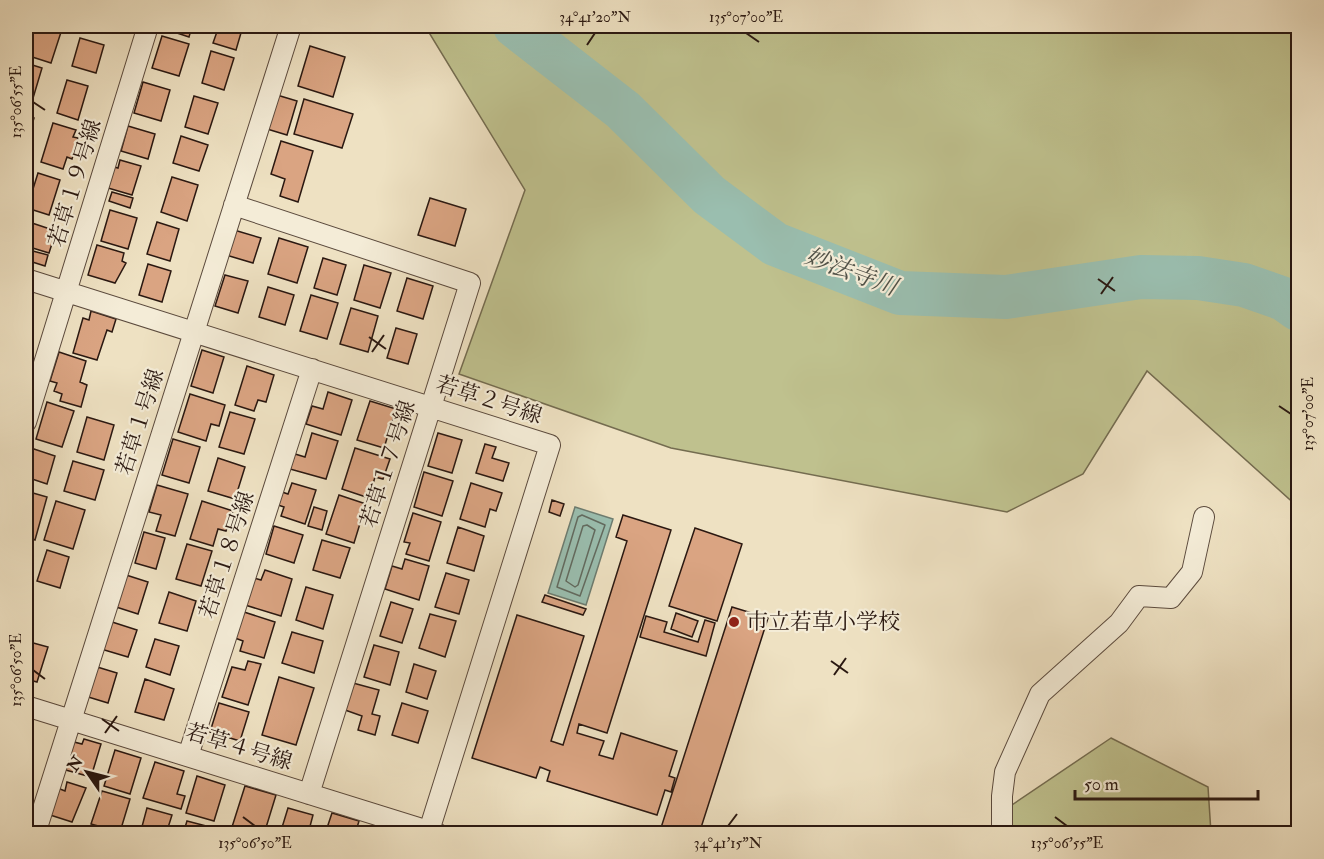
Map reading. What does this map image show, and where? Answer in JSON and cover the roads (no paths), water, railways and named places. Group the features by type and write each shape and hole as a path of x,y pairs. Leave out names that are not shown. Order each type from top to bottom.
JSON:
{"street":[{"name":"若草１９号線","path":"26,422 148,26"},
{"name":"若草１号線","path":"35,834 291,26"},
{"name":"若草１７号線","path":"234,205 470,283 309,794"},
{"name":"若草２号線","path":"26,279 550,445 432,833"},
{"name":"若草１８号線","path":"188,756 312,369"},
{"path":"1002,834 1002,795 1005,772 1040,694 1119,623 1138,596 1171,598 1192,572 1204,517"},
{"name":"若草４号線","path":"26,706 432,833"}],"water":[{"path":"575,507 613,519 586,605 548,593"}],"waterway":[{"name":"妙法寺川","path":"515,26 623,110 709,195 775,244 900,293 1006,297 1141,277 1198,278 1244,285 1284,299 1298,309"}],"place":[{"name":"市立若草小学校","path":"734,622"}]}
